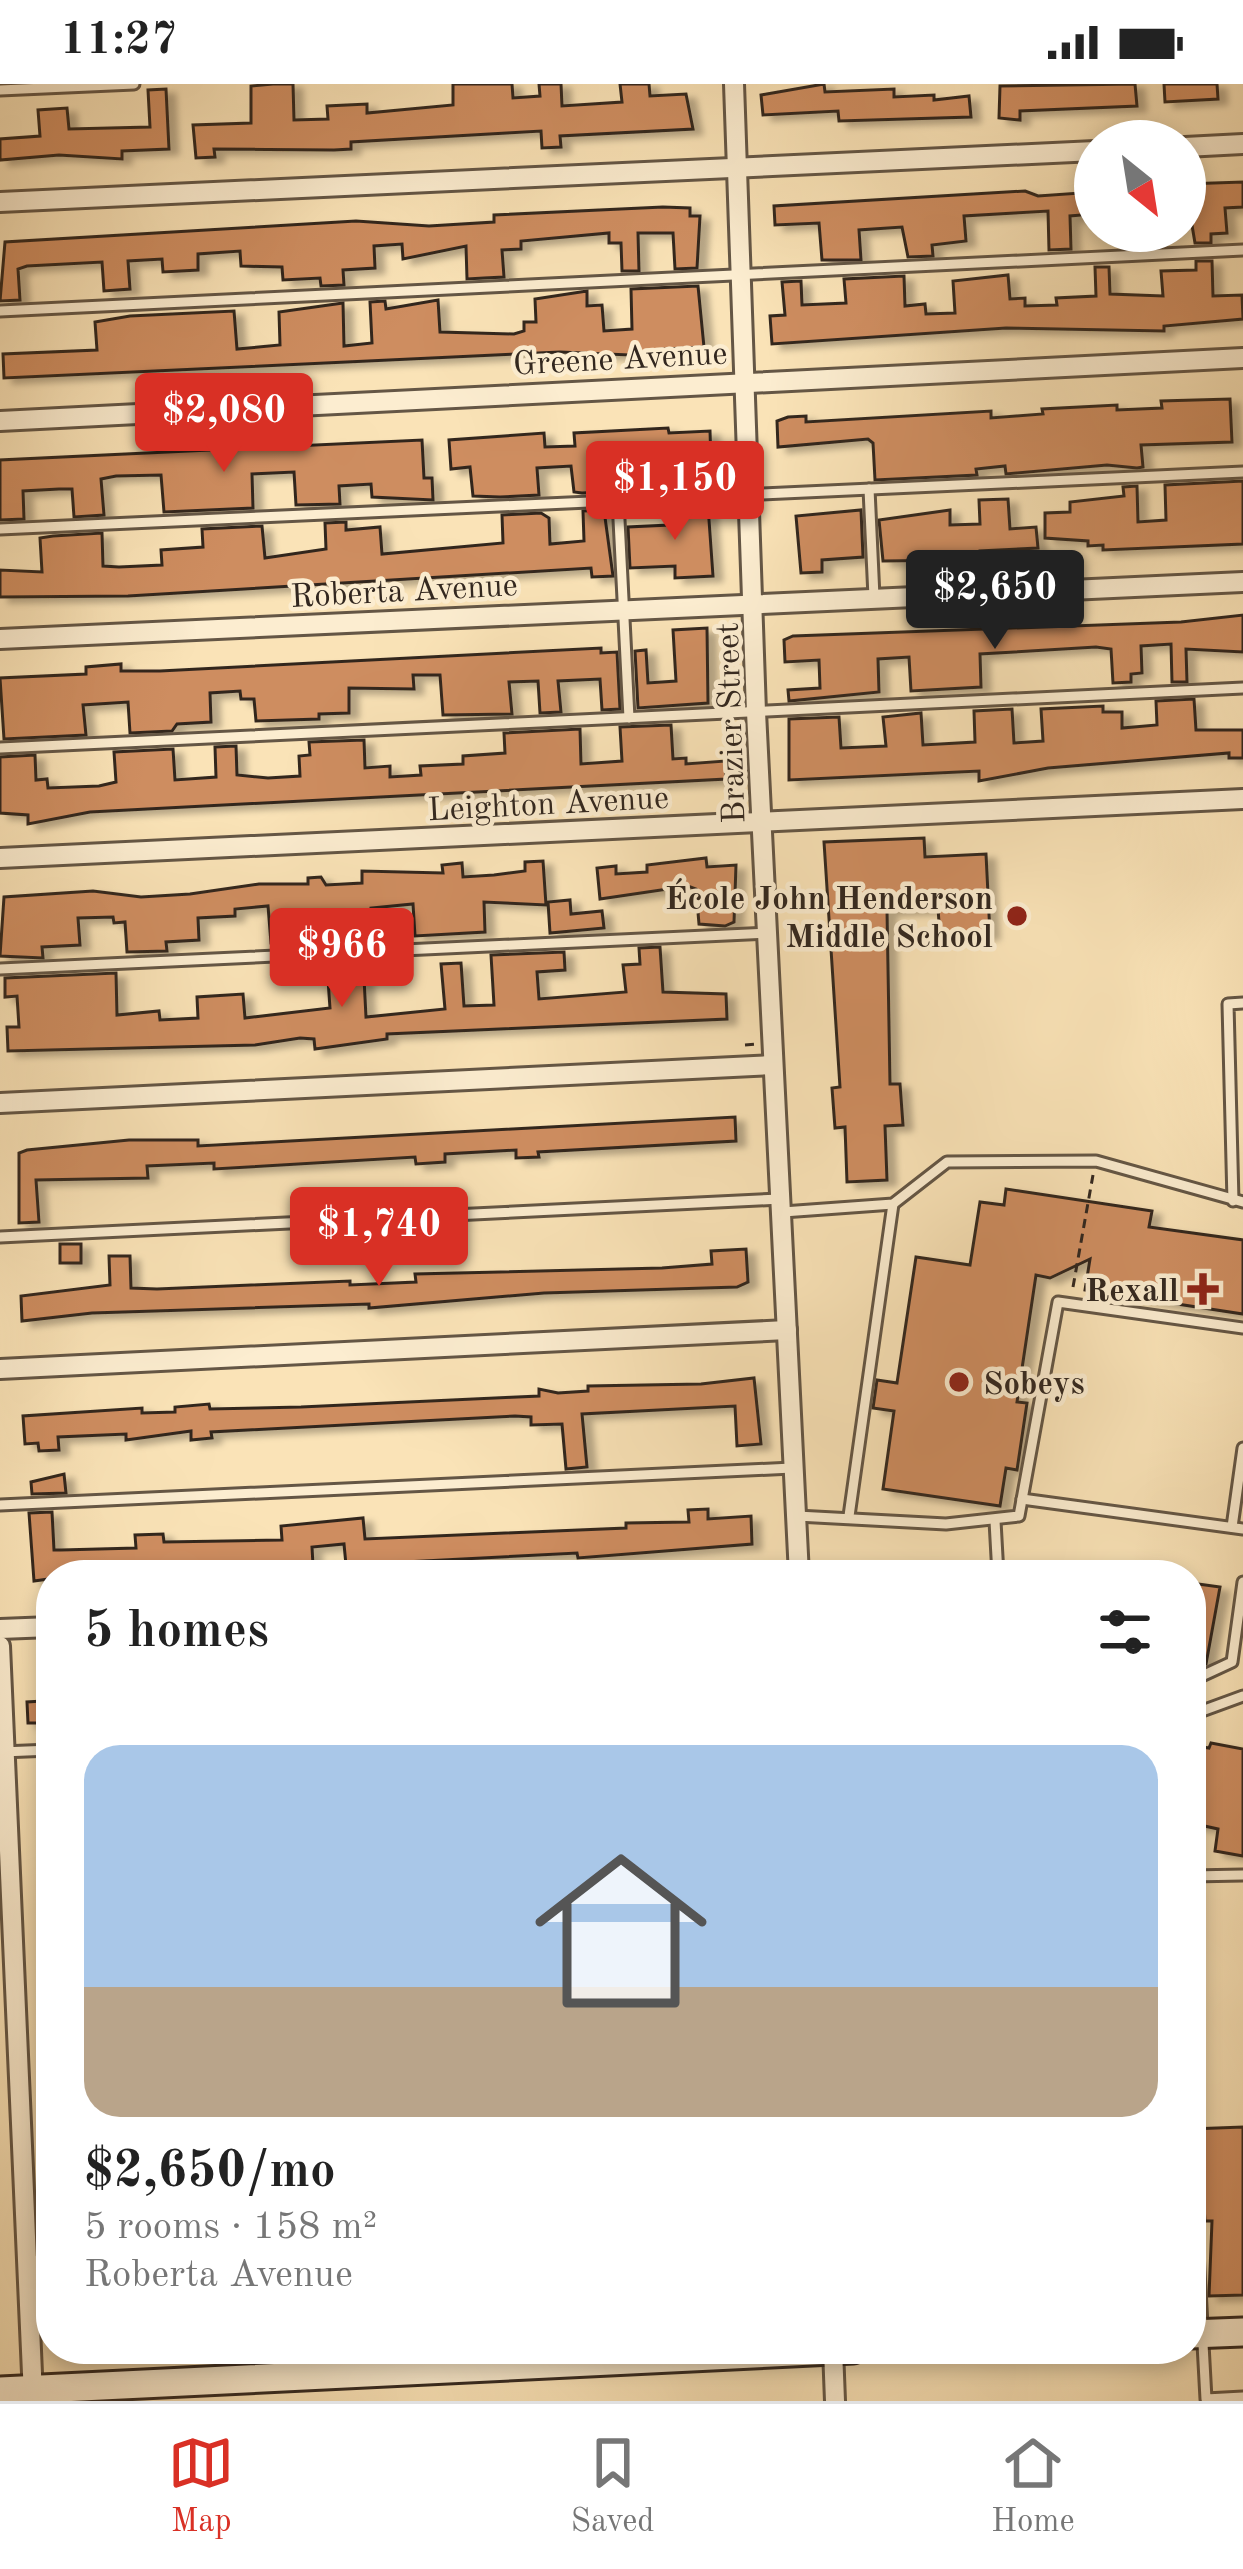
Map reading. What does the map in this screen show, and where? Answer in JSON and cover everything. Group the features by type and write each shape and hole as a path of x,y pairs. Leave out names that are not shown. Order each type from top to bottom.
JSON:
{"street":[{"name":"Brazier Street","path":"734,84 756,712 798,1560"},
{"path":"1206,145 1243,144"},
{"path":"0,202 1074,152"},
{"name":"Greene Avenue","path":"0,421 1243,358"},
{"name":"Roberta Avenue","path":"0,639 1243,582"},
{"name":"Leighton Avenue","path":"0,858 1243,799"},
{"path":"0,1102 773,1065"},
{"path":"0,1369 787,1330"},
{"path":"0,1629 36,1628"},
{"path":"0,1646 33,2395"},
{"path":"1206,2334 1243,2332"},
{"path":"0,2391 33,2395 571,2364"},
{"path":"833,2364 835,2401"}],"lane":[{"path":"0,90 134,84"},
{"path":"0,311 1243,250"},
{"path":"0,529 1243,472"},
{"path":"869,489 874,596"},
{"path":"618,500 629,718"},
{"path":"0,748 1243,688"},
{"path":"0,969 768,933"},
{"path":"0,1237 892,1204 947,1162 1096,1161 1238,1202 1228,1004 1243,1003"},
{"path":"849,1516 892,1204"},
{"path":"796,1516 946,1524 1018,1516 1058,1302 1243,1328"},
{"path":"1022,1499 1237,1528 1243,1448"},
{"path":"0,1505 794,1468"},
{"path":"995,1521 997,1560"},
{"path":"1206,1674 1232,1662 1243,1582"},
{"path":"1206,1710 1243,1696"},
{"path":"2,1752 36,1751"},
{"path":"1206,1876 1243,1875"},
{"path":"27,2261 36,2261"},
{"path":"1202,2364 1206,2398"},
{"path":"1191,2399 1243,2397"}],"path":[{"path":"1073,1287 1096,1161"}],"building":[{"path":"293,84 294,120 328,119 327,106 367,104 367,113 453,105 453,84 512,84 513,98 540,96 539,84 561,84 562,106 622,102 620,84 649,84 650,96 686,94 693,129 560,136 561,147 542,148 541,131 351,142 351,149 334,150 214,149 215,157 196,158 193,125 251,123 251,86"},
{"path":"824,84 825,92 894,89 894,97 934,95 934,100 969,96 971,117 839,121 838,111 763,115 761,95"},
{"path":"1135,84 1137,106 1020,111 1020,120 999,118 1000,86"},
{"path":"1164,84 1217,84 1218,99 1165,102"},
{"path":"166,89 169,149 122,151 122,159 59,155 0,160 0,139 40,136 38,110 67,108 69,129 150,127 148,90"},
{"path":"1243,182 1243,207 1225,208 1227,233 1211,234 1211,243 1206,243 1206,183"},
{"path":"1025,191 1038,196 1074,193 1071,249 1049,250 1048,211 964,216 966,241 932,245 933,256 908,257 902,227 859,230 861,260 822,260 819,223 775,225 774,206"},
{"path":"690,208 690,216 700,216 697,268 675,269 673,233 638,233 639,271 622,271 621,243 609,243 609,233 521,241 521,249 502,250 504,277 467,279 466,246 403,259 402,244 374,246 375,268 343,270 344,285 321,286 320,278 283,280 282,267 241,266 240,251 198,254 198,270 163,272 162,259 128,261 130,289 104,291 102,262 27,266 18,269 20,300 0,301 5,242 356,221 429,226 494,222 494,215"},
{"path":"1196,261 1212,261 1213,296 1242,295 1243,319 1164,326 1164,331 1006,328 772,344 770,316 785,315 782,282 801,281 802,305 846,303 844,279 904,276 905,306 925,304 926,314 955,313 953,281 1008,275 1010,299 1025,298 1025,306 1057,305 1056,298 1096,296 1095,267 1109,267 1110,294 1163,296 1161,271 1196,270"},
{"path":"698,286 704,347 652,350 653,356 560,352 4,378 3,354 97,350 95,322 130,316 234,311 237,349 280,345 279,312 343,303 344,346 372,343 370,302 385,301 386,309 438,300 440,332 514,334 524,331 524,322 536,322 535,299 587,291 587,306 602,305 604,331 632,329 631,289"},
{"path":"1230,399 1232,442 1141,445 1143,467 1137,468 1107,465 1006,474 1005,466 976,469 977,475 875,480 873,443 868,439 778,447 777,421 788,417 806,416 806,422 991,411 991,418 1043,414 1042,409 1162,408 1161,401"},
{"path":"668,428 669,433 710,431 711,462 618,460 619,491 582,493 574,492 571,466 537,468 539,495 500,497 473,496 470,467 451,469 449,440 544,433 545,447 575,446 574,433"},
{"path":"422,440 424,478 432,478 433,500 372,497 371,484 339,486 340,504 296,505 294,472 252,474 253,508 164,512 161,475 116,476 101,479 104,515 74,517 72,489 59,489 23,491 24,519 0,520 0,460"},
{"path":"1243,481 1243,544 1103,550 1103,545 1088,546 1088,541 1045,538 1045,513 1070,512 1070,502 1124,496 1123,487 1137,486 1138,522 1166,520 1165,485"},
{"path":"1008,499 1010,529 1036,527 1038,548 980,551 980,557 961,560 883,561 879,520 950,510 950,525 980,524 979,500"},
{"path":"708,506 713,576 675,578 675,566 630,568 628,527 669,525 668,507"},
{"path":"604,510 613,576 592,577 591,568 128,596 0,597 0,570 42,572 40,538 53,536 102,533 103,566 162,565 161,550 203,547 202,529 262,526 265,558 326,549 325,523 346,522 346,530 380,527 382,554 503,543 502,515 541,513 549,518 550,544 584,541 583,511"},
{"path":"861,510 863,557 822,560 822,572 801,573 796,516"},
{"path":"1243,615 1243,652 1186,649 1187,682 1172,682 1171,644 1141,646 1142,673 1131,674 1131,682 1113,683 1111,649 1096,647 980,654 981,687 911,691 909,657 878,659 879,692 789,701 788,690 820,688 819,660 785,662 784,640 793,636 1181,622"},
{"path":"707,628 708,703 638,708 635,651 646,650 648,683 676,681 673,630"},
{"path":"601,648 601,653 617,652 620,709 602,710 600,679 558,681 561,712 540,713 538,681 509,682 512,714 443,715 440,675 413,675 414,689 349,688 349,713 319,714 319,719 256,721 254,699 241,699 240,691 210,693 211,722 177,724 172,731 130,733 128,702 83,705 86,735 4,739 0,678 86,674 86,667 121,664 121,671 160,671"},
{"path":"1194,699 1196,730 1243,730 1243,758 1229,758 1229,753 1048,768 979,781 979,771 789,780 789,719 839,717 841,748 886,746 883,717 921,713 923,745 975,742 974,711 1012,709 1014,743 1043,741 1041,709 1103,706 1103,712 1122,712 1122,728 1157,725 1156,701"},
{"path":"671,725 673,759 686,758 686,764 725,761 726,779 90,812 28,824 28,815 0,813 0,757 35,755 36,780 47,779 48,788 99,786 116,782 114,752 173,749 175,780 216,777 215,747 236,746 237,775 268,778 300,776 299,756 310,755 309,742 364,740 365,768 390,766 390,777 421,775 420,766 463,764 463,756 505,753 504,733 580,729 581,764 622,761 620,727"},
{"path":"924,838 925,857 986,854 990,934 940,937 938,908 887,910 890,1084 900,1084 903,1125 885,1126 887,1180 847,1182 845,1127 835,1128 832,1088 840,1087 824,842"},
{"path":"706,858 707,867 736,865 734,922 725,926 699,924 696,889 688,886 600,899 597,868 616,866 616,874 647,872 647,865"},
{"path":"543,861 546,905 484,902 485,932 415,936 413,904 371,908 372,938 271,943 268,906 235,909 235,916 198,918 199,940 166,942 167,951 127,952 125,922 114,923 113,917 78,918 80,945 42,947 43,958 0,956 4,897 93,891 141,897 190,894 259,884 308,884 308,878 321,877 326,885 362,883 362,871 443,873 442,865 462,863 463,877 494,875 525,871 525,862"},
{"path":"570,900 571,914 602,911 604,928 550,933 548,902"},
{"path":"660,947 663,992 726,994 727,1019 387,1034 387,1039 315,1049 314,1039 300,1038 255,1045 8,1051 7,1027 19,1027 17,996 5,997 5,978 116,973 117,1015 159,1011 160,1020 198,1018 197,997 243,994 245,1018 330,1008 328,980 364,978 366,1017 445,1009 441,964 461,963 464,1006 494,1005 491,955 564,952 565,970 537,972 539,999 626,992 623,965 640,964 639,948"},
{"path":"735,1117 736,1141 538,1152 539,1157 516,1158 516,1150 445,1154 445,1162 416,1164 415,1157 214,1169 214,1163 147,1166 148,1178 36,1180 39,1222 19,1223 19,1153 27,1150 129,1140 198,1140 198,1146"},
{"path":"1006,1189 1152,1211 1149,1227 1243,1240 1243,1314 1085,1290 1090,1259 1050,1278 1036,1275 1017,1402 1027,1403 1017,1470 1006,1468 1000,1506 883,1489 894,1411 873,1408 877,1380 897,1383 916,1257 970,1265 980,1202 1004,1205"},
{"path":"60,1244 81,1244 81,1263 60,1263"},
{"path":"746,1249 748,1282 737,1287 544,1293 369,1308 369,1304 92,1313 22,1321 21,1296 110,1285 109,1256 130,1256 131,1288 157,1289 416,1282 415,1274 662,1268 712,1264 711,1251"},
{"path":"754,1378 761,1444 737,1446 735,1406 582,1414 587,1467 566,1469 562,1424 531,1425 531,1417 211,1432 212,1438 191,1440 191,1431 126,1440 126,1434 58,1437 59,1450 39,1451 38,1443 25,1444 23,1416 142,1408 142,1413 175,1412 175,1407 209,1404 210,1409 301,1407 539,1396 539,1389 558,1393 588,1391 588,1386"},
{"path":"64,1474 66,1493 32,1494 31,1482"},
{"path":"708,1509 708,1519 751,1516 752,1544 578,1558 577,1553 346,1560 344,1544 312,1547 313,1560 36,1560 34,1581 29,1513 52,1512 54,1550 61,1550 136,1548 135,1535 163,1534 164,1542 282,1540 281,1526 363,1518 365,1539 626,1528 626,1523 689,1522 688,1510"},
{"path":"1206,1585 1220,1587 1206,1664"},
{"path":"36,1701 36,1723 28,1723 27,1702"},
{"path":"1211,1743 1243,1749 1243,1856 1215,1851 1218,1829 1206,1826"},
{"path":"1243,2127 1243,2295 1209,2296 1212,2221 1206,2221 1206,2128"}],"place":[{"name":"École John Henderson Middle School","path":"1017,916"},
{"name":"Rexall","path":"1203,1289"},
{"name":"Sobeys","path":"959,1382"}]}
